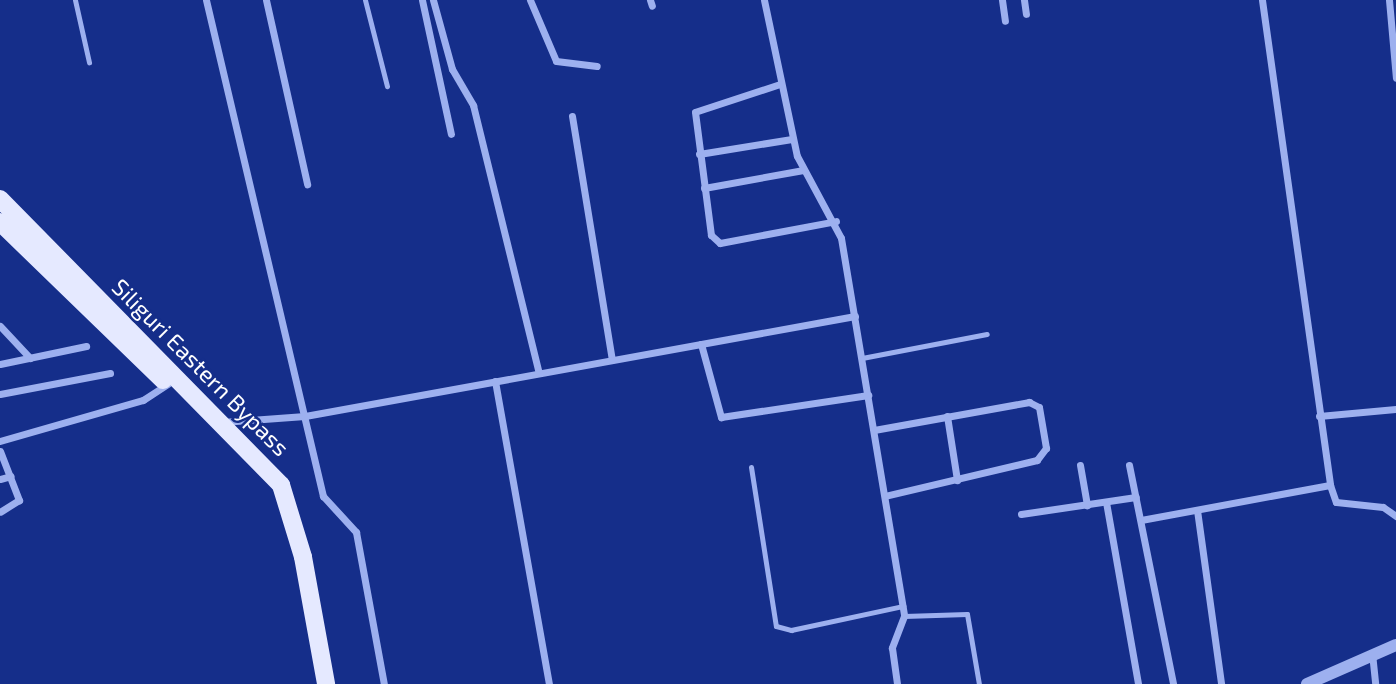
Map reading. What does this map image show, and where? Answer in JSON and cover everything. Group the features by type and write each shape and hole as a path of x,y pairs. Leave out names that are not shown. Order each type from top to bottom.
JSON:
{"main road":[{"name":"Siliguri Eastern Bypass","path":"0,199 269,468 288,500 326,684"},
{"name":"Siliguri Eastern Bypass","path":"0,222 262,475 288,535 314,684"}],"street":[{"path":"206,0 326,503 356,532 384,684"},
{"path":"266,0 307,184"},
{"path":"422,0 451,134"},
{"path":"433,0 452,69 473,105 539,373"},
{"path":"530,0 556,61 597,66"},
{"path":"764,0 792,139 803,170 836,221 855,316 903,606 904,616 892,648 897,684"},
{"path":"1002,0 1005,21"},
{"path":"1024,0 1026,15"},
{"path":"1262,0 1330,485 1336,502 1383,508 1396,516"},
{"path":"1389,0 1396,78"},
{"path":"780,84 699,106 694,119 704,188 716,243 836,221"},
{"path":"572,116 612,360"},
{"path":"699,154 792,139"},
{"path":"704,188 803,170"},
{"path":"223,422 305,416 855,316"},
{"path":"0,327 30,358"},
{"path":"701,344 721,416 868,395"},
{"path":"0,364 86,346"},
{"path":"0,394 110,373"},
{"path":"495,381 550,684"},
{"path":"0,441 143,400 168,384"},
{"path":"874,430 1034,402 1044,434 1046,448 1037,460 885,496"},
{"path":"1319,416 1396,410"},
{"path":"947,416 957,480"},
{"path":"0,451 11,476 18,506 0,512"},
{"path":"1080,464 1087,505"},
{"path":"1129,465 1173,684"},
{"path":"0,479 11,476"},
{"path":"1141,520 1330,485"},
{"path":"1021,514 1136,497"},
{"path":"1106,502 1138,684"},
{"path":"1198,510 1222,684"},
{"path":"1307,684 1371,653 1396,645"},
{"path":"1371,653 1375,684"}],"lane":[{"path":"75,0 89,62"},
{"path":"365,0 387,86"},
{"path":"862,358 987,334"},
{"path":"751,467 776,626 791,630 903,606"},
{"path":"904,616 967,614 979,684"}]}
